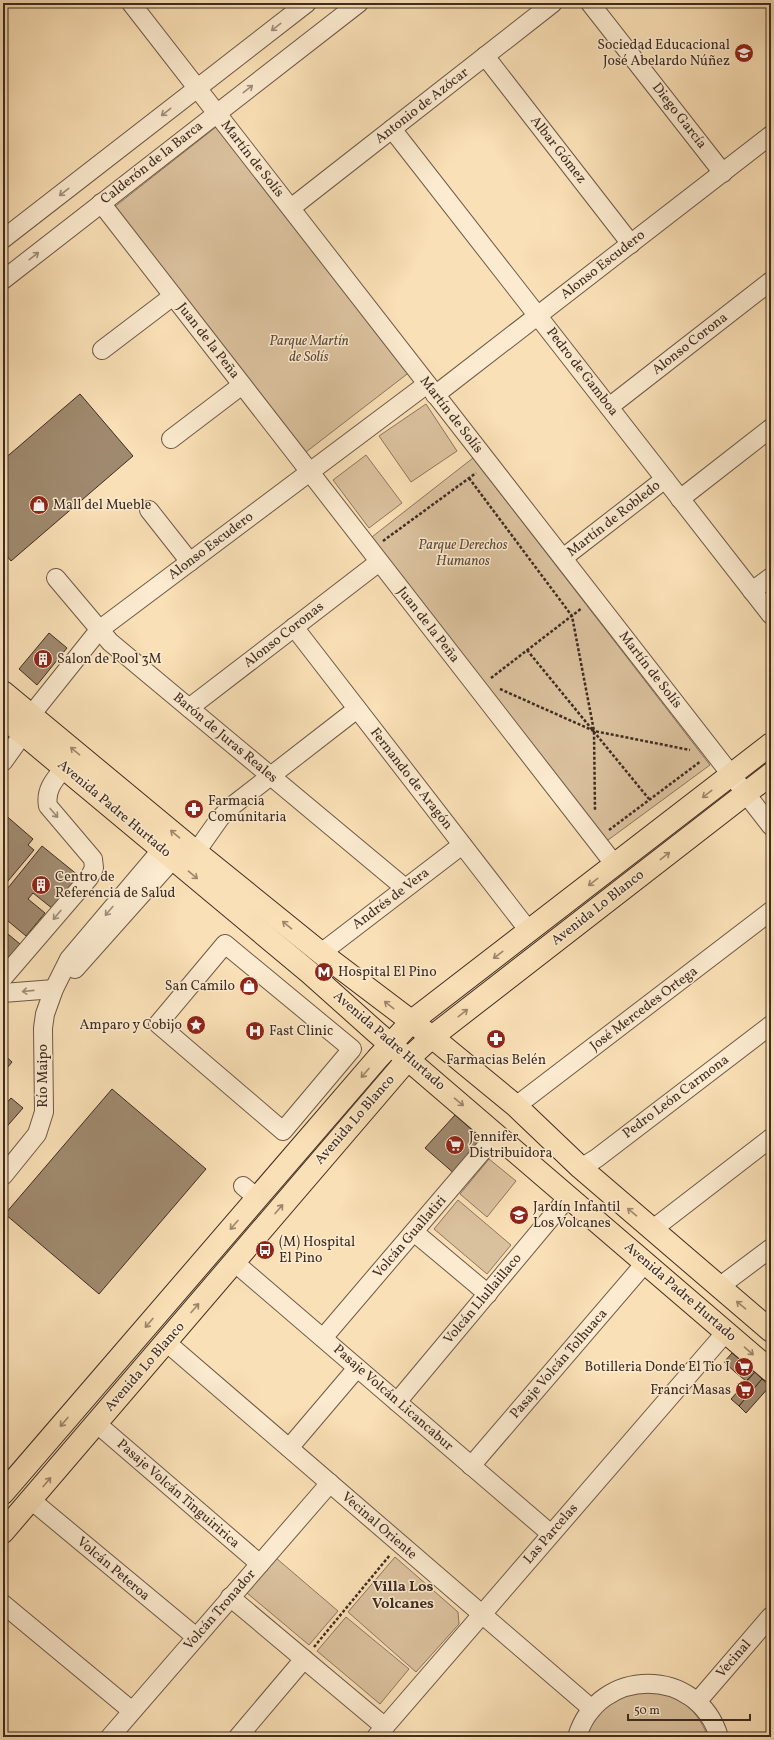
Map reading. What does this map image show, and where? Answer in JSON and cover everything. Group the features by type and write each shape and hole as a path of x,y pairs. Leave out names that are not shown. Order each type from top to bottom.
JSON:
{"main road":[{"name":"Avenida Padre Hurtado","path":"3,692 27,724 64,768 310,973 390,1044 497,1134 771,1371"},
{"name":"Avenida Padre Hurtado","path":"3,717 27,724 196,852 321,953 412,1021 516,1106 581,1168 771,1331"},
{"name":"Avenida Lo Blanco","path":"3,1493 250,1192 412,1021 771,744"},
{"name":"Avenida Lo Blanco","path":"3,1532 408,1059 432,1037 771,774"}],"street":[{"name":"Martín de Solís","path":"131,3 771,826"},
{"name":"Calderón de la Barca","path":"3,280 359,3"},
{"name":"Antonio de Azócar","path":"291,208 553,3"},
{"name":"Diego García","path":"590,3 723,173"},
{"path":"3,239 197,88 300,5"},
{"name":"Albar Gómez","path":"485,56 631,244"},
{"name":"Pedro de Gamboa","path":"392,129 771,615"},
{"name":"Alonso Escudero","path":"3,762 27,724 99,630 310,472 538,316 723,173 770,139"},
{"name":"Juan de la Peña","path":"101,204 375,556 481,685 615,865"},
{"name":"Alonso Corona","path":"609,407 769,286"},
{"name":"Juan de la Peña","path":"102,350 173,296"},
{"name":"Juan de la Peña","path":"171,439 242,385"},
{"name":"Martín de Robledo","path":"680,499 771,428"},
{"name":"Martín de Robledo","path":"563,558 665,479"},
{"path":"148,510 190,562"},
{"name":"Alonso Coronas","path":"189,708 294,627 375,556"},
{"path":"752,592 771,577"},
{"name":"Barón de Juras Reales","path":"56,578 110,642 405,888"},
{"name":"Fernando de Aragón","path":"294,627 529,931"},
{"path":"196,852 225,811 357,709"},
{"path":"3,978 89,878 94,868 93,859 48,806 46,797 48,790 64,768"},
{"name":"Andrés de Vera","path":"321,953 462,845"},
{"name":"Río Maipo","path":"3,1176 37,1134 44,1112 43,1028 45,1014 54,989 69,959 168,854"},
{"name":"José Mercedes Ortega","path":"516,1106 771,911"},
{"path":"225,944 352,1049 283,1131 158,1024 225,944"},
{"path":"3,993 54,989"},
{"name":"Pedro León Carmona","path":"581,1168 597,1158 771,1025"},
{"name":"Volcán Guallatiri","path":"323,1338 497,1134"},
{"path":"653,1229 771,1138"},
{"name":"Volcán Llullaillaco","path":"397,1402 569,1196"},
{"path":"414,1232 488,1294"},
{"path":"719,1287 771,1248"},
{"name":"Pasaje Volcán Licancabur","path":"234,1262 551,1534"},
{"name":"Pasaje Volcán Tolhuaca","path":"471,1466 646,1262"},
{"name":"Las Parcelas","path":"380,1732 726,1332"},
{"name":"Vecinal Oriente","path":"166,1342 592,1709"},
{"path":"289,1448 357,1368"},
{"name":"Pasaje Volcán Tinguiririca","path":"96,1423 260,1564"},
{"name":"Volcán Tronador","path":"110,1737 330,1483"},
{"name":"Volcán Peteroa","path":"31,1500 196,1637"},
{"path":"230,1598 304,1659 380,1732"},
{"path":"3,1604 132,1711"},
{"name":"Vecinal","path":"697,1702 771,1616"},
{"path":"238,1737 304,1659"},
{"path":"578,1737 585,1719 592,1709 610,1694 632,1685 643,1683 655,1683 672,1687 688,1695 697,1702 712,1720 718,1737"}],"path":[{"path":"375,556 489,463"},
{"path":"469,478 572,616 594,731 595,840"},
{"path":"481,685 594,598"},
{"path":"527,650 649,799"},
{"path":"481,685 594,731 695,751"},
{"path":"595,840 704,758"},
{"path":"304,1659 399,1544"}],"green space":[{"name":"Parque Martín de Solís","path":"216,127 411,371 306,452 113,208"},
{"path":"426,404 457,451 411,482 379,436"},
{"path":"366,455 402,503 369,528 333,480"},
{"name":"Parque Derechos Humanos","path":"473,458 710,765 604,843 368,540"},
{"path":"489,1159 516,1181 487,1217 460,1194"},
{"path":"458,1200 511,1245 487,1274 434,1229"},
{"name":"Villa Los Volcanes","path":"395,1557 458,1612 459,1624 416,1672 348,1612"},
{"path":"276,1558 338,1611 309,1645 247,1593"},
{"path":"346,1617 409,1669 380,1704 317,1651"},
{"path":"640,1691 654,1691 670,1695 678,1699 696,1715 708,1737 586,1737 594,1719 608,1704 621,1696"}],"building":[{"name":"Mall del Mueble","path":"80,394 133,456 11,561 3,551 3,460"},
{"name":"Salon de Pool 3M","path":"49,633 67,648 37,685 19,669"},
{"path":"3,813 33,839 28,845 34,850 3,887"},
{"name":"Centro de Referencia de Salud","path":"42,846 79,876 53,909 33,893 28,899 45,913 26,936 8,921 3,928 3,894"},
{"path":"3,930 20,944 3,964"},
{"path":"3,1054 12,1062 3,1073"},
{"path":"112,1089 206,1169 99,1294 5,1214"},
{"path":"11,1098 23,1108 3,1131 3,1105 4,1106"},
{"name":"Jennifer Distribuidora","path":"455,1115 486,1142 456,1175 425,1148"},
{"path":"732,1353 744,1363 735,1372 724,1362"},
{"name":"Botilleria Donde El Tio I","path":"744,1363 755,1372 746,1381 735,1372"},
{"name":"Franci Masas","path":"755,1372 762,1379 739,1406 731,1399"},
{"path":"762,1379 770,1386 746,1413 739,1406"}],"place":[{"name":"Sociedad Educacional José Abelardo Núñez","path":"744,53"},
{"name":"Mall del Mueble","path":"39,505"},
{"name":"Salon de Pool 3M","path":"43,659"},
{"name":"Farmacia Comunitaria","path":"194,809"},
{"name":"Centro de Referencia de Salud","path":"41,885"},
{"name":"Hospital El Pino","path":"324,972"},
{"name":"San Camilo","path":"249,986"},
{"name":"Amparo y Cobijo","path":"196,1025"},
{"name":"Fast Clinic","path":"255,1031"},
{"name":"Farmacias Belén","path":"496,1039"},
{"name":"Jennifer Distribuidora","path":"455,1145"},
{"name":"Jardín Infantil Los Volcanes","path":"519,1215"},
{"name":"(M) Hospital El Pino","path":"265,1250"},
{"name":"Botilleria Donde El Tio I","path":"744,1367"},
{"name":"Franci Masas","path":"745,1390"}],"district":[{"name":"Villa Los Volcanes","path":"403,1596"}]}
